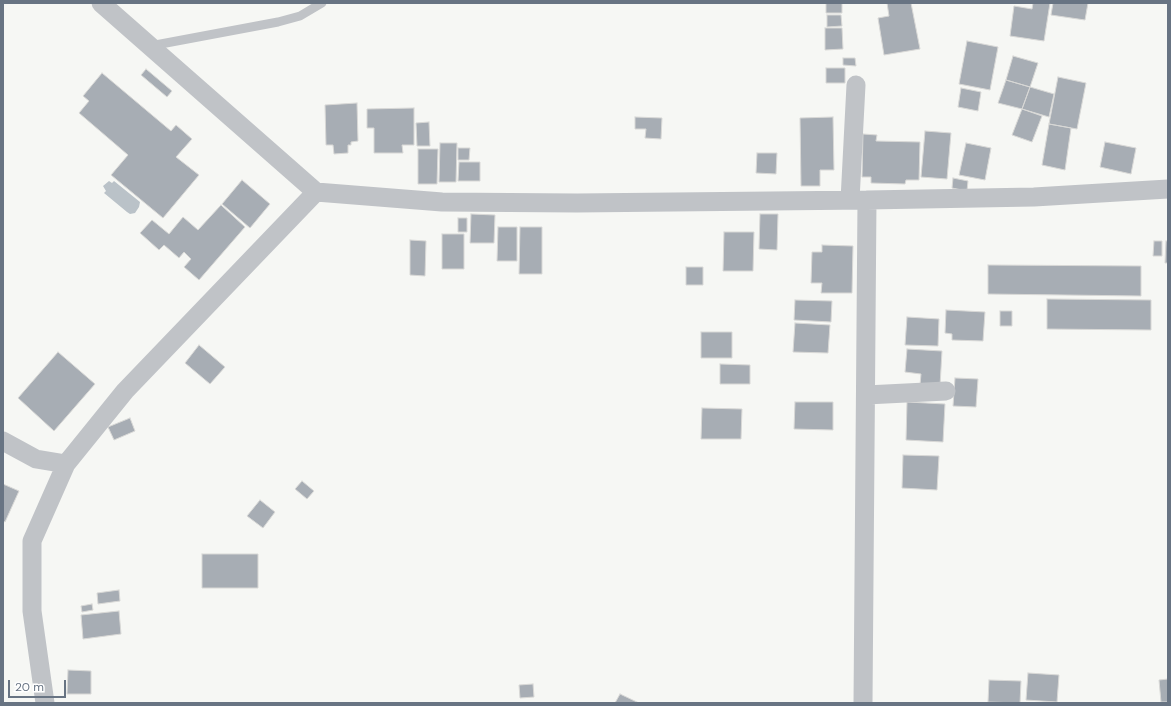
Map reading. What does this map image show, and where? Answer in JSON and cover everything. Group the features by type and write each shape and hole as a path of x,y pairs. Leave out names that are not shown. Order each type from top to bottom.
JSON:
{"street":[{"path":"101,3 316,192 442,202 577,203 1034,197 1168,190"},
{"path":"856,86 858,200 866,395 864,703"},
{"path":"45,703 32,611 32,541 66,464 125,391 316,192"},
{"path":"866,395 946,390"},
{"path":"3,441 36,460 66,464"}],"lane":[{"path":"149,46 278,22 300,16 322,3"}],"shaded area":[{"path":"109,181 112,183 114,181 140,202 135,213 130,214 104,193 106,191 103,186"}],"building":[{"path":"826,3 842,3 842,13 826,13"},
{"path":"887,3 911,3 920,49 884,55 878,18 889,16"},
{"path":"1033,3 1050,3 1044,41 1010,36 1014,6 1032,9"},
{"path":"1053,3 1088,3 1085,20 1051,15"},
{"path":"827,15 841,15 842,26 827,27"},
{"path":"825,28 842,28 843,49 825,50"},
{"path":"967,41 998,47 990,90 959,84"},
{"path":"1013,56 1038,63 1030,87 1006,80"},
{"path":"843,58 855,58 856,66 843,65"},
{"path":"826,68 845,68 845,83 826,83"},
{"path":"146,69 172,91 167,97 141,75"},
{"path":"102,73 171,131 176,125 192,139 176,157 199,175 163,218 111,175 128,155 79,113 89,101 83,96"},
{"path":"1058,77 1086,83 1077,129 1049,124"},
{"path":"1006,80 1030,87 1022,109 998,103"},
{"path":"1030,87 1054,94 1049,117 1022,109"},
{"path":"961,88 981,92 978,111 958,107"},
{"path":"357,103 358,141 351,142 351,145 348,145 348,153 334,154 333,145 326,145 325,105"},
{"path":"414,108 414,145 402,145 403,153 374,153 374,128 367,128 367,109"},
{"path":"1022,109 1042,116 1032,142 1012,135"},
{"path":"635,117 662,118 661,139 645,138 646,129 635,129"},
{"path":"833,117 834,170 820,170 820,186 801,186 800,118"},
{"path":"429,122 430,146 417,146 416,123"},
{"path":"1049,124 1071,128 1065,170 1042,165"},
{"path":"925,131 951,133 947,179 921,177"},
{"path":"863,134 877,135 876,141 920,142 919,180 906,180 905,184 871,183 871,177 862,177"},
{"path":"1105,142 1136,148 1131,174 1100,167"},
{"path":"440,143 457,143 456,182 439,182"},
{"path":"966,143 991,148 985,180 959,175"},
{"path":"458,148 470,148 469,160 458,160"},
{"path":"418,149 438,149 437,184 418,184"},
{"path":"757,153 777,153 776,174 756,173"},
{"path":"459,162 480,162 480,181 458,181"},
{"path":"953,178 968,181 967,191 952,188"},
{"path":"242,180 270,204 250,228 222,204"},
{"path":"221,205 245,227 199,280 184,267 191,259 184,252 179,258 164,245 159,250 140,233 152,220 169,234 183,217 198,230"},
{"path":"471,214 495,215 494,243 470,243"},
{"path":"760,214 778,214 777,250 759,249"},
{"path":"458,218 467,218 467,232 458,232"},
{"path":"498,227 517,227 517,261 497,261"},
{"path":"520,227 542,227 542,274 519,274"},
{"path":"724,232 754,232 753,271 723,271"},
{"path":"442,234 464,234 464,269 442,269"},
{"path":"410,240 426,241 425,276 410,275"},
{"path":"1154,241 1162,241 1162,256 1153,256"},
{"path":"1166,241 1168,241 1168,263 1165,263"},
{"path":"822,245 853,246 852,293 821,293 822,283 811,283 812,252 822,252"},
{"path":"988,265 1141,266 1141,296 988,294"},
{"path":"686,267 703,267 703,285 686,285"},
{"path":"1047,299 1151,300 1151,330 1047,329"},
{"path":"795,300 832,301 831,322 794,320"},
{"path":"946,310 985,312 983,341 952,340 952,334 945,333"},
{"path":"1000,311 1012,311 1012,326 1000,326"},
{"path":"907,317 939,319 938,346 905,345"},
{"path":"795,323 830,325 828,353 793,352"},
{"path":"701,332 732,332 732,358 701,358"},
{"path":"199,345 225,367 210,384 185,363"},
{"path":"907,349 942,351 940,386 920,385 921,374 905,372"},
{"path":"58,352 95,384 54,431 18,398"},
{"path":"720,364 750,365 750,384 720,384"},
{"path":"955,378 978,379 976,407 953,406"},
{"path":"795,402 833,402 833,430 794,429"},
{"path":"907,402 945,404 943,442 906,440"},
{"path":"702,408 742,409 741,439 701,439"},
{"path":"130,418 135,431 114,440 108,427"},
{"path":"903,455 939,456 937,490 902,488"},
{"path":"302,481 314,491 307,499 295,489"},
{"path":"3,484 19,491 5,522 3,521"},
{"path":"260,500 275,512 263,528 247,516"},
{"path":"202,554 258,554 258,588 202,588"},
{"path":"119,590 120,601 98,604 97,593"},
{"path":"92,604 93,610 82,612 81,606"},
{"path":"119,611 121,634 83,639 81,615"},
{"path":"68,670 91,671 91,694 67,694"},
{"path":"1028,673 1059,675 1057,702 1026,700"},
{"path":"1168,679 1168,702 1161,702 1159,680"},
{"path":"989,680 1021,681 1020,703 988,702"},
{"path":"533,684 534,697 520,698 519,685"},
{"path":"620,694 639,703 615,703"}]}
